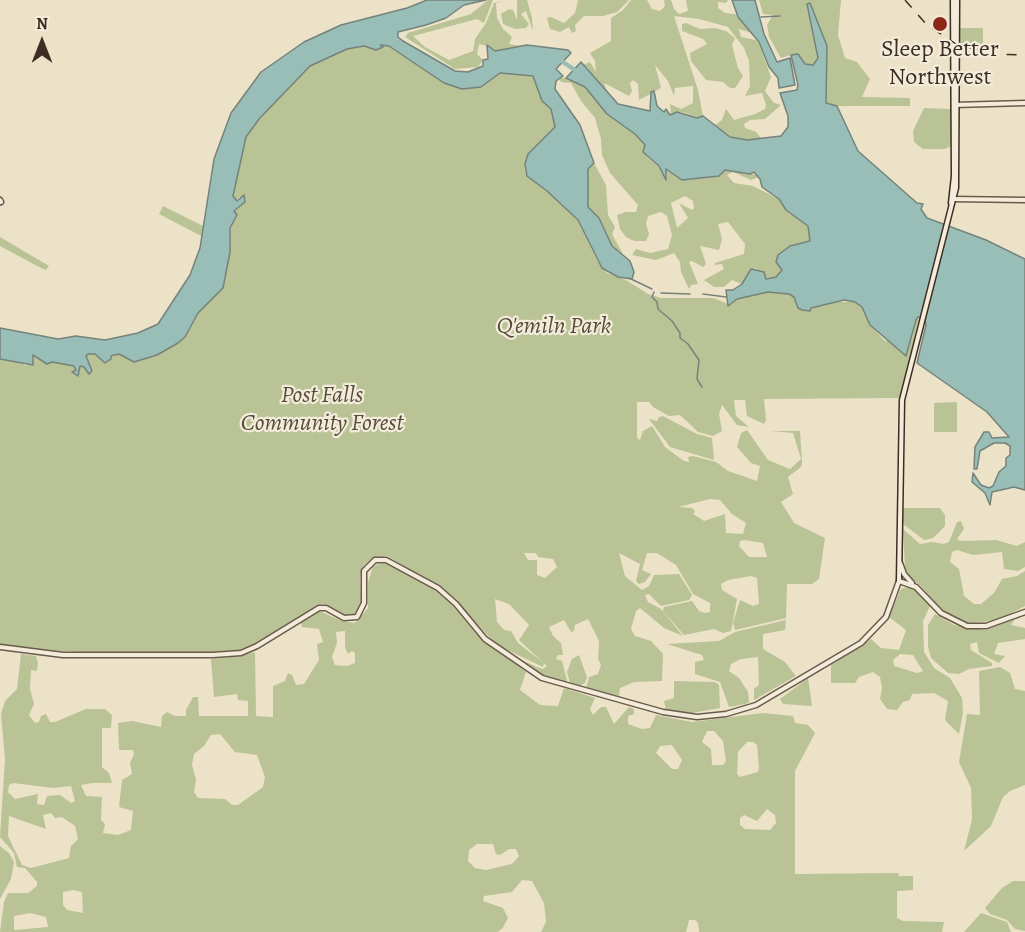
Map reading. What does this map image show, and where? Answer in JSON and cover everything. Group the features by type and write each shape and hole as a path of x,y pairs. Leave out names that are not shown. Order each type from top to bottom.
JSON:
{"street":[{"path":"0,647 63,655 241,653 257,646 319,608 326,608 344,618 357,618 364,603 364,571 375,560 386,560 438,588 456,603 490,643 542,678 687,717 711,717 756,705 861,643 886,616 898,581 900,419 905,386 953,199 956,103 955,0"},
{"path":"956,103 1025,103"},
{"path":"953,199 1025,200"},
{"path":"900,563 906,576 941,613 967,626 986,626 1025,612"},
{"path":"898,581 919,590"}],"green space":[{"path":"488,0 493,0 484,23 477,19 413,36 425,47 449,60 473,51 475,39 486,23 494,3 506,0 496,3 497,18 503,29 512,37 509,44 521,46 495,51 479,44 477,54 483,60 478,67 455,69 405,37 408,33 471,14"},
{"path":"517,0 527,0 533,31 526,11 521,14 529,24 526,28 515,29 503,24 501,14 509,9 513,10 517,20"},
{"path":"578,0 629,0 617,12 603,16 584,16 575,25 576,31 572,33 569,27 560,32 550,29 547,18 551,17 564,23 575,13"},
{"path":"631,0 647,0 652,9 660,11 665,6 664,0 671,0 674,9 679,14 688,11 686,0 728,0 726,3 718,2 718,8 725,13 735,14 751,33 739,29 741,37 756,40 759,44 771,77 765,91 774,103 781,105 765,119 750,120 744,124 745,128 756,132 761,138 747,140 730,137 714,126 722,120 726,109 734,120 755,114 765,109 766,105 762,93 745,96 750,86 749,61 744,48 728,27 699,19 674,16 698,90 703,116 700,118 682,112 671,114 670,104 681,109 693,103 693,86 675,88 674,96 668,81 655,65 661,88 639,100 638,84 633,80 630,83 632,91 629,96 604,83 608,94 597,83 588,68 583,65 590,62 596,72 595,61 590,53 611,41 611,18 623,10"},
{"path":"759,0 841,0 838,35 845,58 857,62 870,79 862,97 910,98 910,106 837,106 826,103 827,46 810,4 807,5 818,58 813,65 805,64 791,55 781,58 769,37 767,25 773,15 763,14"},
{"path":"686,23 700,29 715,28 726,31 735,38 732,45 738,68 743,76 735,88 730,88 723,82 706,80 691,61 690,53 707,44 703,39 682,31 682,24"},
{"path":"959,28 983,28 983,51 957,43"},
{"name":"Post Falls Community Forest","path":"380,45 389,46 405,55 444,83 487,83 500,73 533,76 542,101 551,109 555,127 528,154 527,176 547,191 578,221 598,262 607,273 626,280 648,294 661,298 713,298 728,304 737,299 768,292 784,293 794,297 798,308 810,311 811,308 833,302 855,302 862,307 870,325 885,341 912,338 916,320 919,318 900,398 764,399 766,420 764,424 747,416 745,400 734,400 736,416 749,427 737,425 722,405 719,414 722,431 713,436 698,432 680,415 669,416 653,407 649,402 637,402 637,438 640,440 643,431 652,426 665,447 684,461 689,462 688,457 693,456 716,462 728,471 757,481 760,466 751,463 737,447 741,433 747,430 768,460 790,469 801,459 793,433 771,431 800,431 802,463 801,467 788,477 793,494 781,502 794,523 825,538 819,579 812,584 787,584 786,618 735,630 733,623 740,600 753,606 759,604 757,578 751,576 728,580 721,584 722,590 737,599 731,631 723,633 714,629 684,635 663,611 664,607 692,601 699,611 705,613 710,612 710,603 693,594 676,565 657,553 647,553 642,570 651,574 645,582 639,584 636,581 640,564 619,553 625,576 642,590 649,586 654,575 679,574 692,595 689,600 661,606 649,594 645,595 648,602 661,609 683,636 664,628 640,608 636,611 631,629 635,636 651,641 663,654 662,681 634,682 620,688 619,696 586,688 589,677 598,674 601,665 598,659 599,641 588,619 575,625 574,631 571,632 564,620 549,627 553,636 561,643 563,655 558,655 556,659 562,661 566,683 544,676 513,656 543,669 547,666 544,663 543,667 497,645 444,590 387,556 372,558 364,565 360,576 361,605 354,615 345,616 325,604 317,605 268,637 237,651 210,654 112,653 47,651 0,644 0,359 19,361 26,366 33,355 44,363 52,361 74,366 76,370 72,370 79,372 79,366 83,365 89,374 86,356 88,353 96,354 103,361 119,354 135,362 157,355 178,343 185,337 198,313 223,288 230,252 230,228 237,215 234,212 241,206 240,197 235,201 233,196 246,137 259,119 310,66 347,49 364,46 379,49 383,47","holes":["710,499 720,500 732,514 746,523 743,534 726,533 725,514 704,521 693,514 695,511 692,508 678,507","740,541 763,543 767,557 749,557 739,546","524,553 536,553 538,557 553,559 557,567 545,578 537,575 537,560 528,560","495,599 509,604 529,625 519,640 543,662 518,643 511,631 504,630 497,622"]},
{"path":"559,78 566,78 585,87 607,114 635,134 645,145 647,157 659,167 667,179 666,169 682,180 719,176 724,170 757,175 759,177 751,180 733,172 727,175 734,183 753,186 779,199 786,210 808,226 810,240 777,264 782,270 776,277 764,278 755,268 742,284 732,280 724,287 714,287 704,280 724,269 722,264 715,265 715,263 744,254 745,244 728,222 718,224 722,239 719,250 700,246 706,264 703,267 692,261 689,262 698,284 691,285 689,289 681,272 680,262 674,253 656,260 632,255 636,249 650,253 668,249 672,235 667,216 661,212 648,216 646,224 649,234 646,241 634,241 626,237 620,229 617,215 636,212 638,205 610,173 602,155 601,139 595,118 581,101 571,83 561,82","holes":["685,196 693,201 692,210 679,203 688,218 677,228 671,203"]},
{"path":"924,108 951,109 951,146 945,149 923,149 914,142 913,131"},
{"path":"594,163 606,185 608,215 615,227 612,234 623,254 612,246 599,218 588,207 587,169"},
{"path":"163,206 207,228 205,238 159,214"},
{"path":"0,237 49,266 46,270 41,268 0,246"},
{"path":"957,402 957,432 934,432 934,403"},
{"path":"663,416 697,434 712,438 714,460 670,447 649,419 657,421"},
{"path":"902,508 940,508 945,515 945,526 933,538 924,540 903,524"},
{"path":"961,521 964,529 957,539 960,541 996,540 1017,546 1025,542 1025,567 1018,571 1004,569 1002,552 973,555 957,550 952,552 950,562 959,569 964,596 974,604 981,604 994,593 1002,579 1017,576 1025,571 1025,606 1004,617 984,622 970,623 957,620 939,607 920,585 910,578 905,568 903,529 920,544 932,542 944,544 949,542 957,522"},
{"path":"378,564 387,564 442,593 476,634 526,672 520,690 540,705 558,706 564,688 595,698 590,709 593,715 601,707 606,707 614,724 629,707 634,709 634,714 628,716 628,724 642,729 650,728 656,715 692,722 763,713 793,716 795,723 808,725 815,733 795,771 795,874 898,873 899,876 913,876 913,890 897,891 897,918 903,921 944,922 942,932 699,932 698,923 695,920 689,920 686,932 541,932 546,922 544,903 532,881 522,880 512,892 484,896 483,901 503,908 508,918 502,929 497,932 0,932 4,902 8,893 28,893 37,886 37,882 25,868 17,867 14,853 0,837 5,759 1,714 5,701 17,689 21,654 36,656 38,663 37,671 31,670 30,689 34,704 29,715 35,723 46,714 50,722 55,722 86,709 105,709 112,715 111,728 102,728 102,767 109,773 112,783 81,785 86,796 102,797 101,820 105,824 103,833 118,835 131,830 133,811 119,807 122,780 132,774 130,763 134,754 133,750 119,750 118,723 132,721 161,727 162,716 167,712 175,716 186,716 186,710 193,697 198,697 199,716 248,716 248,701 238,700 237,694 214,697 211,659 255,652 256,716 273,717 273,686 285,681 288,673 292,675 296,685 304,684 319,660 317,644 323,642 319,629 302,627 301,623 319,611 342,621 355,623 368,608 368,582 373,567","holes":["345,631 345,647 348,654 352,651 355,653 355,663 347,666 335,665 332,657 337,643 336,632","707,731 714,731 723,741 726,761 723,765 712,765 711,749 702,742","220,734 235,752 257,755 265,777 263,787 238,805 232,805 225,799 198,798 194,792 196,780 192,765 194,754 204,746 211,735","747,742 753,742 757,745 758,772 740,777 737,774 738,752","672,745 682,760 678,769 672,769 656,753 660,746","13,783 53,788 71,786 75,801 71,803 60,795 47,796 44,805 37,804 38,794 15,799 8,792 9,785","767,809 775,815 776,823 770,830 745,829 740,825 740,818 744,815 757,821","51,813 55,818 62,817 75,826 78,839 71,846 69,858 31,868 22,865 8,836 9,816 46,829 43,815","477,844 493,844 496,854 500,855 509,849 516,849 519,856 512,864 486,870 475,868 468,861 469,850","73,890 82,892 83,913 67,910 63,905 63,892","30,913 46,917 48,927 14,930 14,916"]},
{"path":"908,587 915,590 930,606 923,621 924,652 934,668 950,678 962,698 963,713 959,734 945,720 948,701 934,693 912,694 910,700 903,702 897,710 887,709 880,699 882,688 880,677 873,672 859,677 855,683 831,683 831,665 871,639 881,648 899,650 906,630 889,617 901,589","holes":["900,654 913,655 923,671 917,673 894,666 893,660"]},
{"path":"935,614 954,625 985,630 1015,619 1011,625 1025,628 1025,639 998,643 994,654 1005,656 999,663 979,653 977,642 970,644 971,650 992,663 992,666 969,669 959,674 948,673 931,658 928,647 928,625"},
{"path":"786,620 785,630 763,634 763,649 785,662 796,676 754,700 754,689 759,685 758,657 741,659 731,664 729,671 739,678 748,692 749,702 745,704 729,707 720,682 695,674 695,662 704,660 702,655 667,644 719,641 735,632"},
{"path":"579,655 587,677 585,683 577,687 570,683 567,672 572,659"},
{"path":"1000,667 1010,673 1015,689 1025,691 1025,785 1010,791 1003,797 991,826 964,851 972,819 971,788 959,762 967,714 980,715 979,671"},
{"path":"808,678 812,706 783,704 780,699"},
{"path":"674,681 715,682 719,685 720,708 692,713 666,710 664,701 674,698"},
{"path":"0,846 9,853 14,862 11,879 0,899"},
{"path":"1013,881 1025,881 1025,931 1015,929 1007,920 990,914 985,908 1002,888"},
{"path":"981,913 1007,922 1011,932 964,932"}],"water":[{"path":"427,0 486,0 464,5 446,18 398,32 398,37 403,41 455,71 468,72 483,66 483,60 488,59 487,45 495,51 527,45 568,50 571,53 556,69 563,76 556,81 555,89 580,125 594,163 588,169 588,207 599,218 612,246 630,261 634,272 632,279 618,277 602,268 578,220 527,176 525,164 528,154 555,127 551,109 542,101 533,76 500,73 481,87 462,89 444,83 389,46 380,45 383,47 376,50 364,46 347,49 310,66 259,119 246,137 233,196 237,201 244,195 245,202 234,211 237,215 230,228 230,252 223,288 198,313 185,337 157,355 134,362 119,354 111,356 111,359 105,363 95,354 88,354 86,356 92,371 89,374 84,367 80,366 78,376 72,372 76,370 74,366 52,362 47,364 33,355 33,365 0,359 0,328 58,339 76,336 105,340 138,333 158,324 190,275 200,248 214,159 231,113 261,72 304,42 341,25 407,8"},
{"path":"732,0 755,0 764,34 777,62 790,58 795,85 779,88 778,78 769,67 759,42 738,17"},
{"path":"810,3 827,46 826,103 837,106 858,151 917,203 923,204 921,209 927,218 986,240 1025,259 1025,490 1014,487 992,492 990,505 985,493 972,482 973,473 981,485 989,488 993,486 999,472 1006,466 1010,446 1005,443 994,443 980,451 977,469 974,469 975,447 984,432 989,432 992,438 1009,437 987,412 917,363 926,325 925,319 918,317 916,320 906,356 870,325 862,307 855,302 844,300 811,308 810,311 798,308 794,297 789,294 768,292 737,299 728,306 726,290 733,290 742,284 751,269 764,272 766,279 776,277 782,270 776,262 778,255 790,246 810,241 808,226 786,210 779,199 762,187 760,179 754,172 750,174 725,170 719,176 682,180 666,169 666,180 659,166 643,152 645,145 635,134 607,114 585,87 566,78 581,62 618,104 650,111 651,92 654,91 657,106 664,112 666,109 670,115 677,112 697,118 703,116 730,137 747,140 781,136 788,127 788,116 780,93 797,90 798,85 791,55 798,54 805,64 813,65 818,58 807,4"}],"waterway":[{"path":"761,17 780,16"},
{"path":"560,60 578,72"},
{"path":"629,278 652,289"},
{"path":"654,292 652,297 657,302 658,309 672,321 680,333 680,338 688,344 699,360 697,379 702,387"},
{"path":"661,293 690,294"},
{"path":"703,294 726,297"}],"railway":[{"path":"905,0 926,24 956,44 990,54 1025,55"}],"place":[{"name":"Sleep Better Northwest","path":"940,24"}],"park label":[{"name":"Q'emiln Park","path":"554,327"}]}
